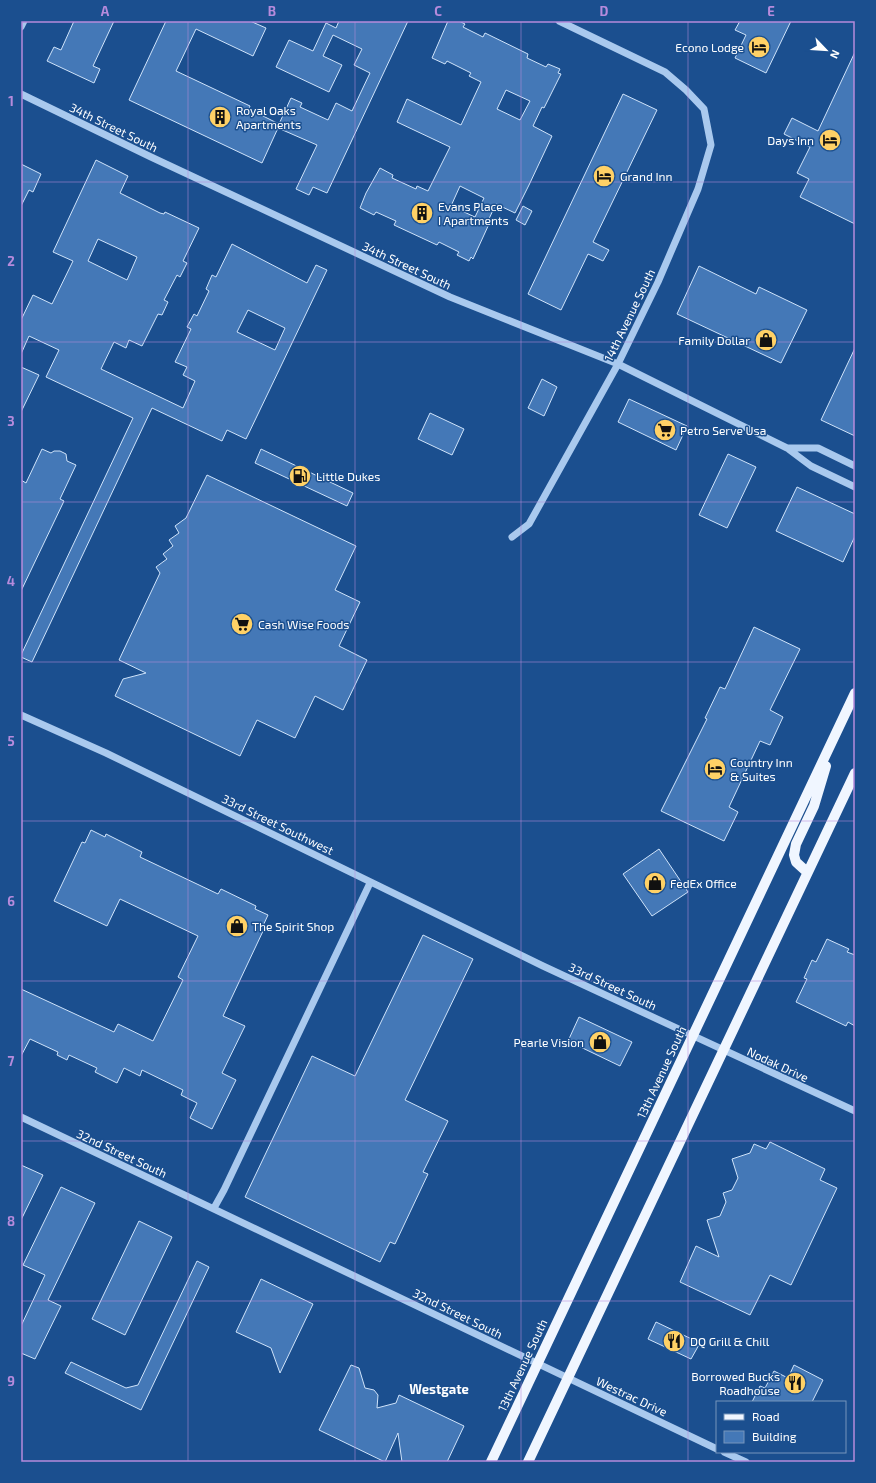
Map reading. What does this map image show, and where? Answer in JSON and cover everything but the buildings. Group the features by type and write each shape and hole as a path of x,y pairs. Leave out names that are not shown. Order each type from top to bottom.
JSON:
{"main road":[{"name":"13th Avenue South","path":"491,1462 855,693"},
{"path":"807,872 796,862 794,855 796,844 814,806 833,739"},
{"path":"528,1462 855,773"}],"street":[{"path":"21,27 24,21"},
{"name":"14th Avenue South","path":"512,537 529,524 618,364 676,242 698,189 711,145 704,109 686,90 665,72 559,21"},
{"name":"34th Street South","path":"21,94 151,157 450,297 618,364 787,448 811,466 855,487"},
{"name":"34th Street South","path":"787,448 818,448 855,466"},
{"name":"33rd Street Southwest","path":"21,716 106,753 312,853 370,883 523,956"},
{"path":"214,1208 227,1184 370,883"},
{"name":"33rd Street South","path":"523,956 692,1036"},
{"name":"Nodak Drive","path":"692,1036 855,1111"},
{"name":"32nd Street South","path":"21,1117 538,1363"},
{"name":"Westrac Drive","path":"538,1363 716,1449"},
{"path":"726,1453 746,1462"}],"place":[{"name":"Econo Lodge","path":"759,47"},
{"name":"Royal Oaks Apartments","path":"220,117"},
{"name":"Days Inn","path":"830,140"},
{"name":"Grand Inn","path":"604,176"},
{"name":"Evans Place I Apartments","path":"422,213"},
{"name":"Family Dollar","path":"766,340"},
{"name":"Petro Serve Usa","path":"665,430"},
{"name":"Little Dukes","path":"300,476"},
{"name":"Cash Wise Foods","path":"242,624"},
{"name":"Country Inn & Suites","path":"715,769"},
{"name":"FedEx Office","path":"655,883"},
{"name":"The Spirit Shop","path":"237,926"},
{"name":"Pearle Vision","path":"600,1042"},
{"name":"DQ Grill & Chill","path":"674,1341"},
{"name":"Borrowed Bucks Roadhouse","path":"795,1383"}],"district":[{"name":"Westgate","path":"439,1389"}]}
